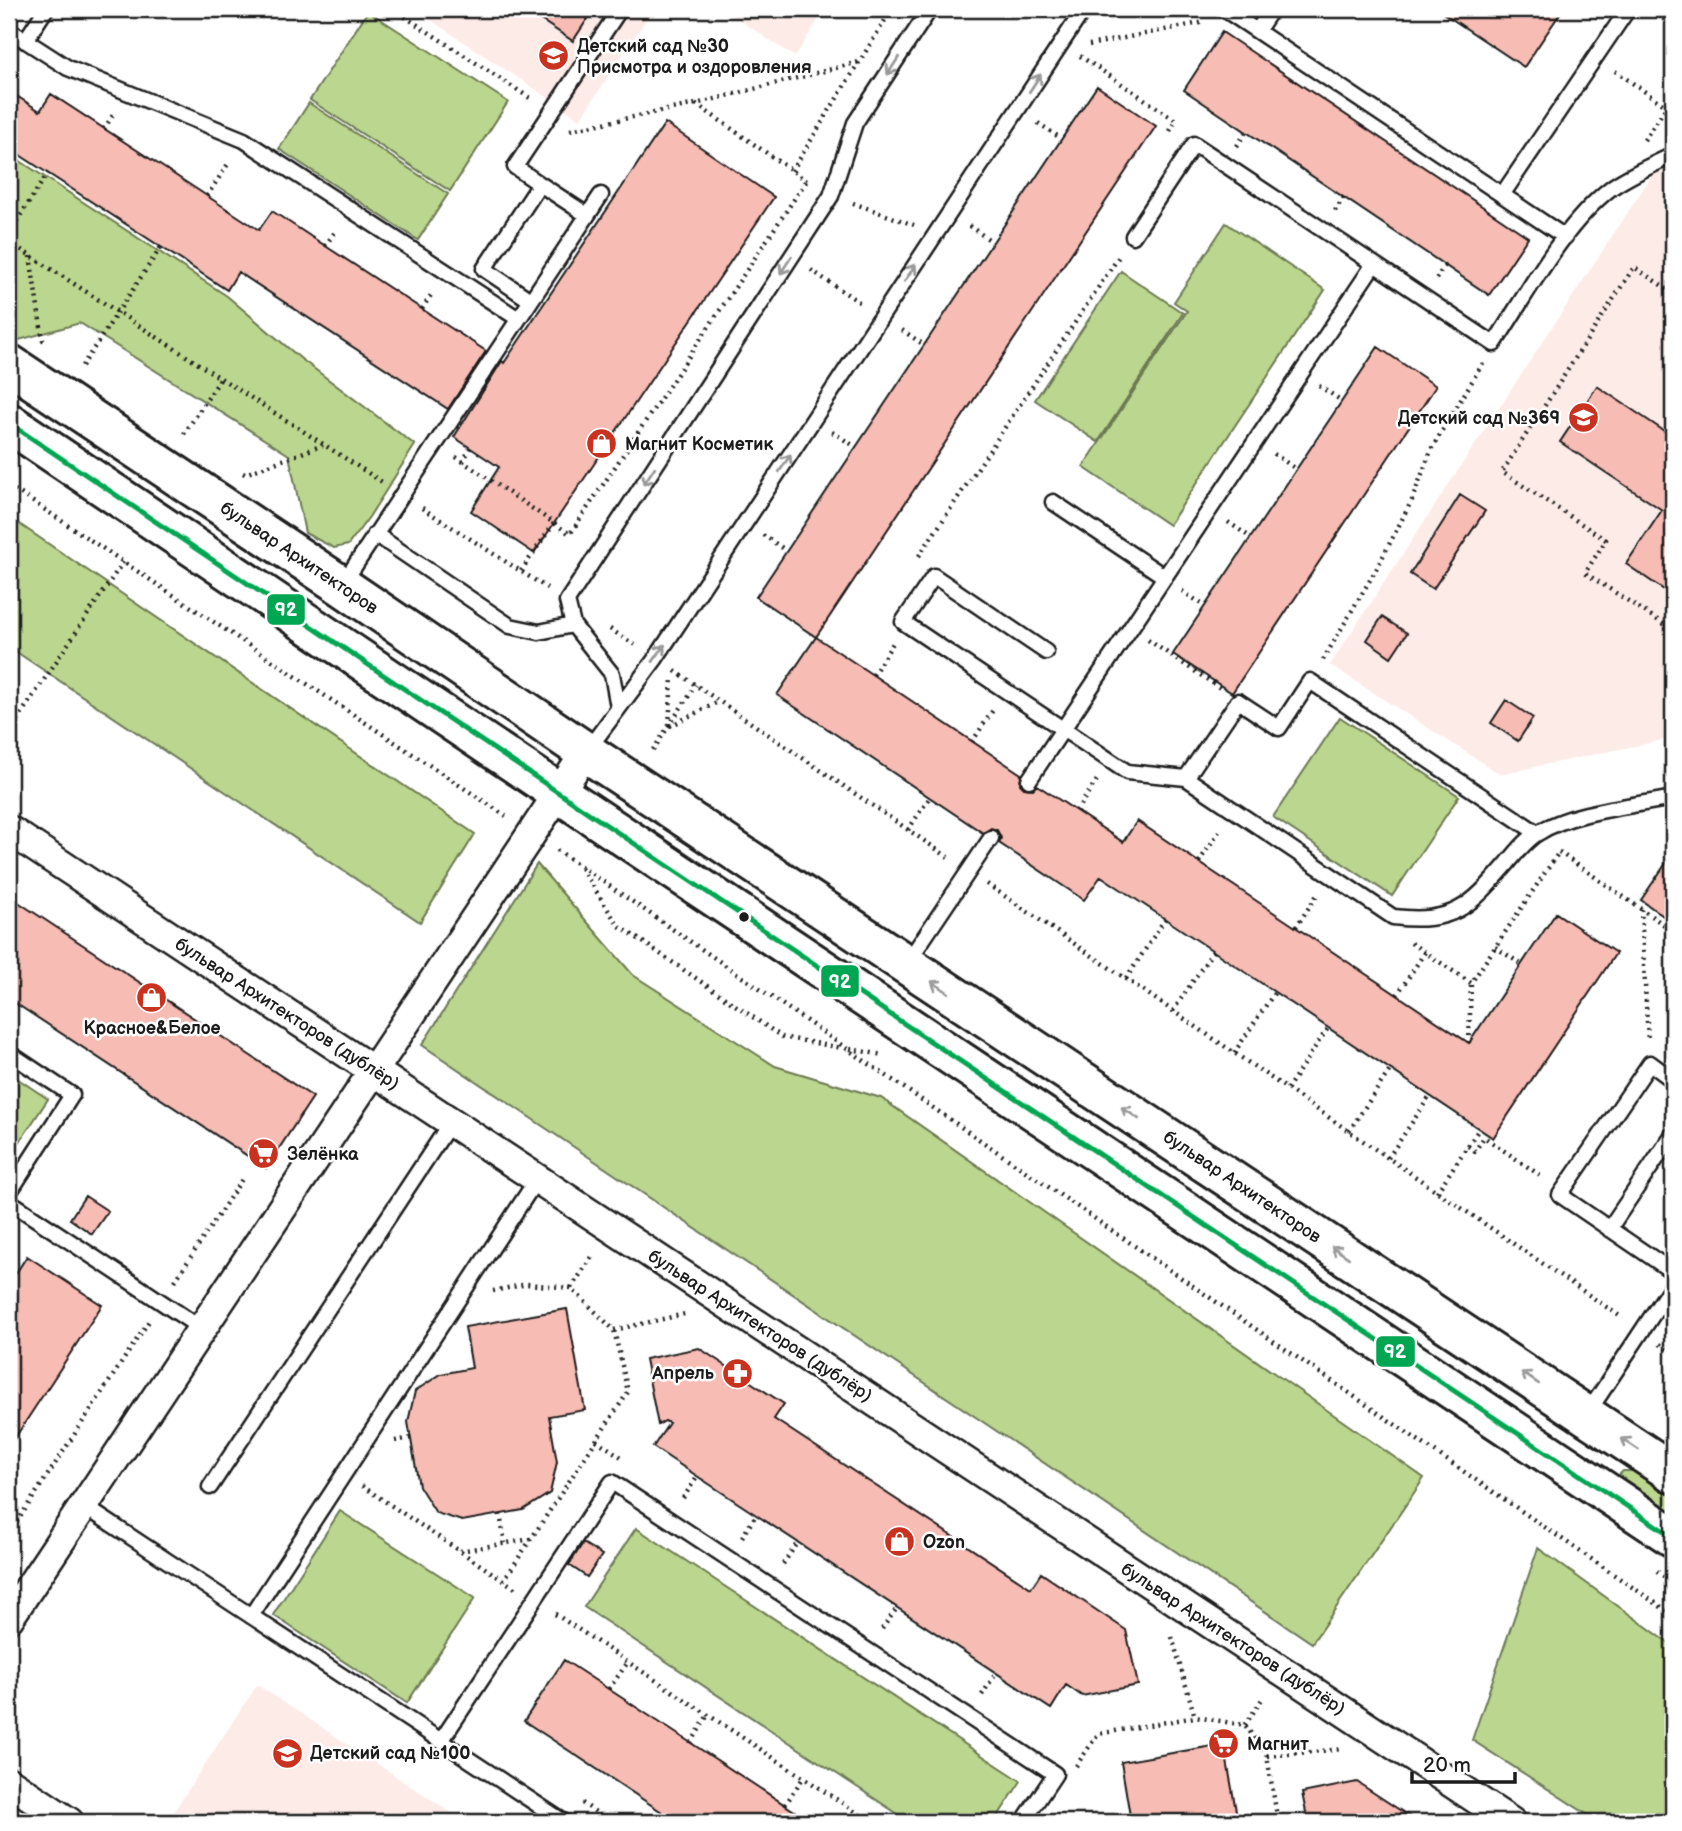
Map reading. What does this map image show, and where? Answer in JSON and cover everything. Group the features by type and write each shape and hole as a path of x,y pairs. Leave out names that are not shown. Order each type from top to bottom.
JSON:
{"main road":[{"name":"бульвар Архитекторов","path":"9,364 586,752 1673,1473"},
{"path":"9,423 1673,1537"}],"street":[{"path":"9,1618 586,752"},
{"name":"бульвар Архитекторов (дублёр)","path":"9,830 1511,1822"},
{"path":"9,1782 68,1822"}],"lane":[{"path":"25,41 46,9"},
{"path":"587,215 514,167 620,9"},
{"path":"618,707 612,674 573,625 567,601 831,196 855,123 930,9"},
{"path":"586,752 656,658 1084,9"},
{"path":"1257,31 1272,9"},
{"path":"1502,195 1628,9"},
{"path":"1230,13 1565,237"},
{"path":"9,30 68,68 244,140 517,318"},
{"path":"1133,236 1194,144 1494,344 1565,237 1587,209 1613,187 1673,155"},
{"path":"530,300 484,269 540,184"},
{"path":"342,586 517,318 601,195"},
{"path":"1029,780 1170,582 1374,264"},
{"path":"1053,502 1170,582"},
{"path":"375,534 510,626 539,632 573,625"},
{"path":"1046,652 934,576 903,622 1127,772 1186,778 1393,917 1436,917 1458,910 1479,897 1537,833 1579,816 1673,798"},
{"path":"1186,778 1238,701 1279,728 1311,681 1537,833"},
{"path":"906,965 991,838"},
{"path":"9,1053 72,1096 9,1193"},
{"path":"1673,1080 1650,1063 1560,1195 1673,1272"},
{"path":"210,1486 450,1122"},
{"path":"1609,1228 1673,1134"},
{"path":"251,1616 537,1179"},
{"path":"9,1200 202,1328"},
{"path":"1587,1415 1673,1284"},
{"path":"442,1741 612,1482 1055,1774 1023,1822"},
{"path":"84,1506 564,1822"}],"path":[{"path":"393,9 551,112"},
{"path":"792,171 892,9"},
{"path":"1082,46 1230,13"},
{"path":"1658,16 1672,26"},
{"path":"534,137 696,104 859,62"},
{"path":"1605,65 1667,107 1673,107"},
{"path":"104,129 121,104"},
{"path":"1044,126 1062,139"},
{"path":"207,196 236,151"},
{"path":"9,233 48,173"},
{"path":"454,456 569,534 807,180"},
{"path":"326,246 342,221"},
{"path":"975,230 993,242"},
{"path":"916,561 1133,236"},
{"path":"9,242 656,658"},
{"path":"82,366 161,247"},
{"path":"30,256 43,340"},
{"path":"792,257 882,317"},
{"path":"1673,293 1634,267 1502,472 1606,540 1585,573 1673,630"},
{"path":"422,309 439,284"},
{"path":"906,333 924,345"},
{"path":"1311,681 1412,500 1432,448 1494,344"},
{"path":"184,434 221,378"},
{"path":"1312,381 1342,401"},
{"path":"838,435 856,447"},
{"path":"245,474 324,444"},
{"path":"463,461 470,448"},
{"path":"1266,449 1296,469"},
{"path":"9,486 578,864 1673,1615"},
{"path":"1220,518 1250,537"},
{"path":"521,571 554,523"},
{"path":"769,539 787,551"},
{"path":"9,732 123,562"},
{"path":"1170,582 1205,606"},
{"path":"873,675 900,634"},
{"path":"1142,636 1238,701"},
{"path":"669,726 673,669 1642,1331"},
{"path":"653,750 696,685"},
{"path":"972,742 1000,700"},
{"path":"669,726 719,701"},
{"path":"1076,811 1104,770"},
{"path":"908,830 930,797"},
{"path":"1199,862 1227,820"},
{"path":"1558,852 1673,931"},
{"path":"578,864 618,925 782,1037 885,1055"},
{"path":"1296,927 1324,885"},
{"path":"1641,909 1650,1063"},
{"path":"1126,979 1166,919"},
{"path":"1495,947 1521,964"},
{"path":"1173,1011 1213,951"},
{"path":"1397,995 1425,953"},
{"path":"1469,1043 1471,983"},
{"path":"1234,1053 1275,992"},
{"path":"1287,1089 1328,1028"},
{"path":"1349,1131 1390,1070"},
{"path":"1388,1158 1430,1096"},
{"path":"1437,1192 1479,1129"},
{"path":"1468,1146 1475,1151 1484,1137 1563,1191"},
{"path":"9,1534 244,1176"},
{"path":"571,1288 598,1247"},
{"path":"482,1293 527,1284 571,1288 614,1330 628,1392 504,1580"},
{"path":"614,1330 696,1312"},
{"path":"392,1441 411,1438"},
{"path":"344,1475 871,1822"},
{"path":"683,1498 698,1476"},
{"path":"500,1514 505,1543"},
{"path":"742,1537 756,1515"},
{"path":"460,1551 531,1539"},
{"path":"783,1564 798,1542"},
{"path":"1650,1567 1673,1583"},
{"path":"883,1629 897,1608"},
{"path":"1171,1634 1195,1717"},
{"path":"609,1689 628,1662"},
{"path":"982,1695 996,1673"},
{"path":"1245,1725 1269,1689"},
{"path":"691,1742 708,1715"},
{"path":"1080,1759 1098,1734 1195,1717 1245,1725 1267,1756 1278,1822"},
{"path":"1267,1756 1344,1748"},
{"path":"785,1805 803,1778"}],"shaded area":[{"name":"Детский сад №30 Присмотра и оздоровления","path":"414,9 653,9 580,119"},
{"name":"Детский сад №30 Присмотра и оздоровления","path":"723,9 825,9 795,57"},
{"name":"Детский сад №369","path":"1673,168 1673,738 1500,774 1330,665 1655,171"},
{"name":"Детский сад №100","path":"257,1685 344,1742 465,1822 167,1822"}],"green space":[{"path":"368,11 508,102 450,191 310,100"},
{"path":"309,103 448,194 418,240 279,149"},
{"path":"14,157 227,296 300,358 415,445 348,545 334,548 305,533 289,455 80,323 19,340 9,333 9,163"},
{"path":"1226,223 1325,290 1169,525 1083,467 1187,311 1174,302"},
{"path":"1121,271 1183,313 1098,442 1035,400"},
{"path":"9,517 475,834 420,922 9,647"},
{"path":"1340,717 1459,796 1392,896 1273,817"},
{"path":"537,864 633,975 775,1066 881,1098 1424,1478 1312,1643 422,1045"},
{"path":"9,1073 48,1099 9,1158"},
{"path":"1623,1471 1633,1471 1673,1497 1673,1518 1623,1485 1619,1475"},
{"path":"340,1511 475,1598 407,1703 273,1615"},
{"path":"636,1528 1021,1781 994,1822 910,1822 584,1607"},
{"path":"1538,1548 1673,1646 1673,1822 1599,1822 1472,1740"}],"building":[{"path":"524,9 594,9 573,41"},
{"path":"1437,9 1563,9 1524,67"},
{"path":"1222,32 1528,237 1489,295 1184,90"},
{"path":"1097,86 1156,126 816,637 756,597"},
{"path":"9,91 40,111 51,94 259,230 272,211 486,351 448,409 238,272 227,290 9,148"},
{"path":"665,123 774,197 534,553 471,511 499,467 454,437 502,361 504,363"},
{"path":"1378,347 1436,386 1232,693 1173,654"},
{"path":"1597,386 1673,437 1673,596 1626,564 1662,510 1560,442"},
{"path":"1460,495 1485,511 1433,589 1410,574"},
{"path":"1382,617 1407,633 1391,657 1367,640"},
{"path":"816,637 1021,774 1020,784 1024,788 1033,789 1037,785 1123,842 1137,821 1469,1043 1556,913 1616,953 1493,1138 1101,876 1084,900 999,843 1001,838 997,830 991,828 983,833 777,695"},
{"path":"1506,700 1533,718 1518,741 1491,723"},
{"path":"1673,853 1673,923 1641,900"},
{"path":"9,896 313,1097 266,1168 9,999"},
{"path":"85,1196 108,1211 92,1234 70,1219"},
{"path":"27,1256 102,1305 9,1447 9,1284"},
{"path":"567,1309 585,1410 549,1416 557,1462 550,1493 523,1510 462,1521 436,1513 419,1486 408,1422 415,1391 441,1374 472,1368 465,1327"},
{"path":"699,1348 784,1404 774,1419 1031,1588 1041,1573 1126,1630 1138,1685 1082,1696 1066,1685 1051,1709 653,1447 669,1423 665,1421 658,1425 645,1359"},
{"path":"583,1543 602,1555 587,1577 569,1565"},
{"path":"564,1660 811,1822 677,1822 524,1721"},
{"path":"1224,1744 1238,1822 1131,1822 1121,1762"},
{"path":"1357,1782 1418,1822 1308,1822 1302,1793"}],"transit line":[{"name":"92","path":"9,423 1673,1537"}],"place":[{"name":"Детский сад №30 Присмотра и оздоровления","path":"554,56"},
{"name":"Детский сад №369","path":"1583,418"},
{"name":"Магнит Косметик","path":"602,444"},
{"name":"Красное&Белое","path":"152,998"},
{"name":"Зелёнка","path":"264,1154"},
{"name":"Апрель","path":"737,1373"},
{"name":"Ozon","path":"900,1542"},
{"name":"Магнит","path":"1224,1744"},
{"name":"Детский сад №100","path":"287,1753"}]}
